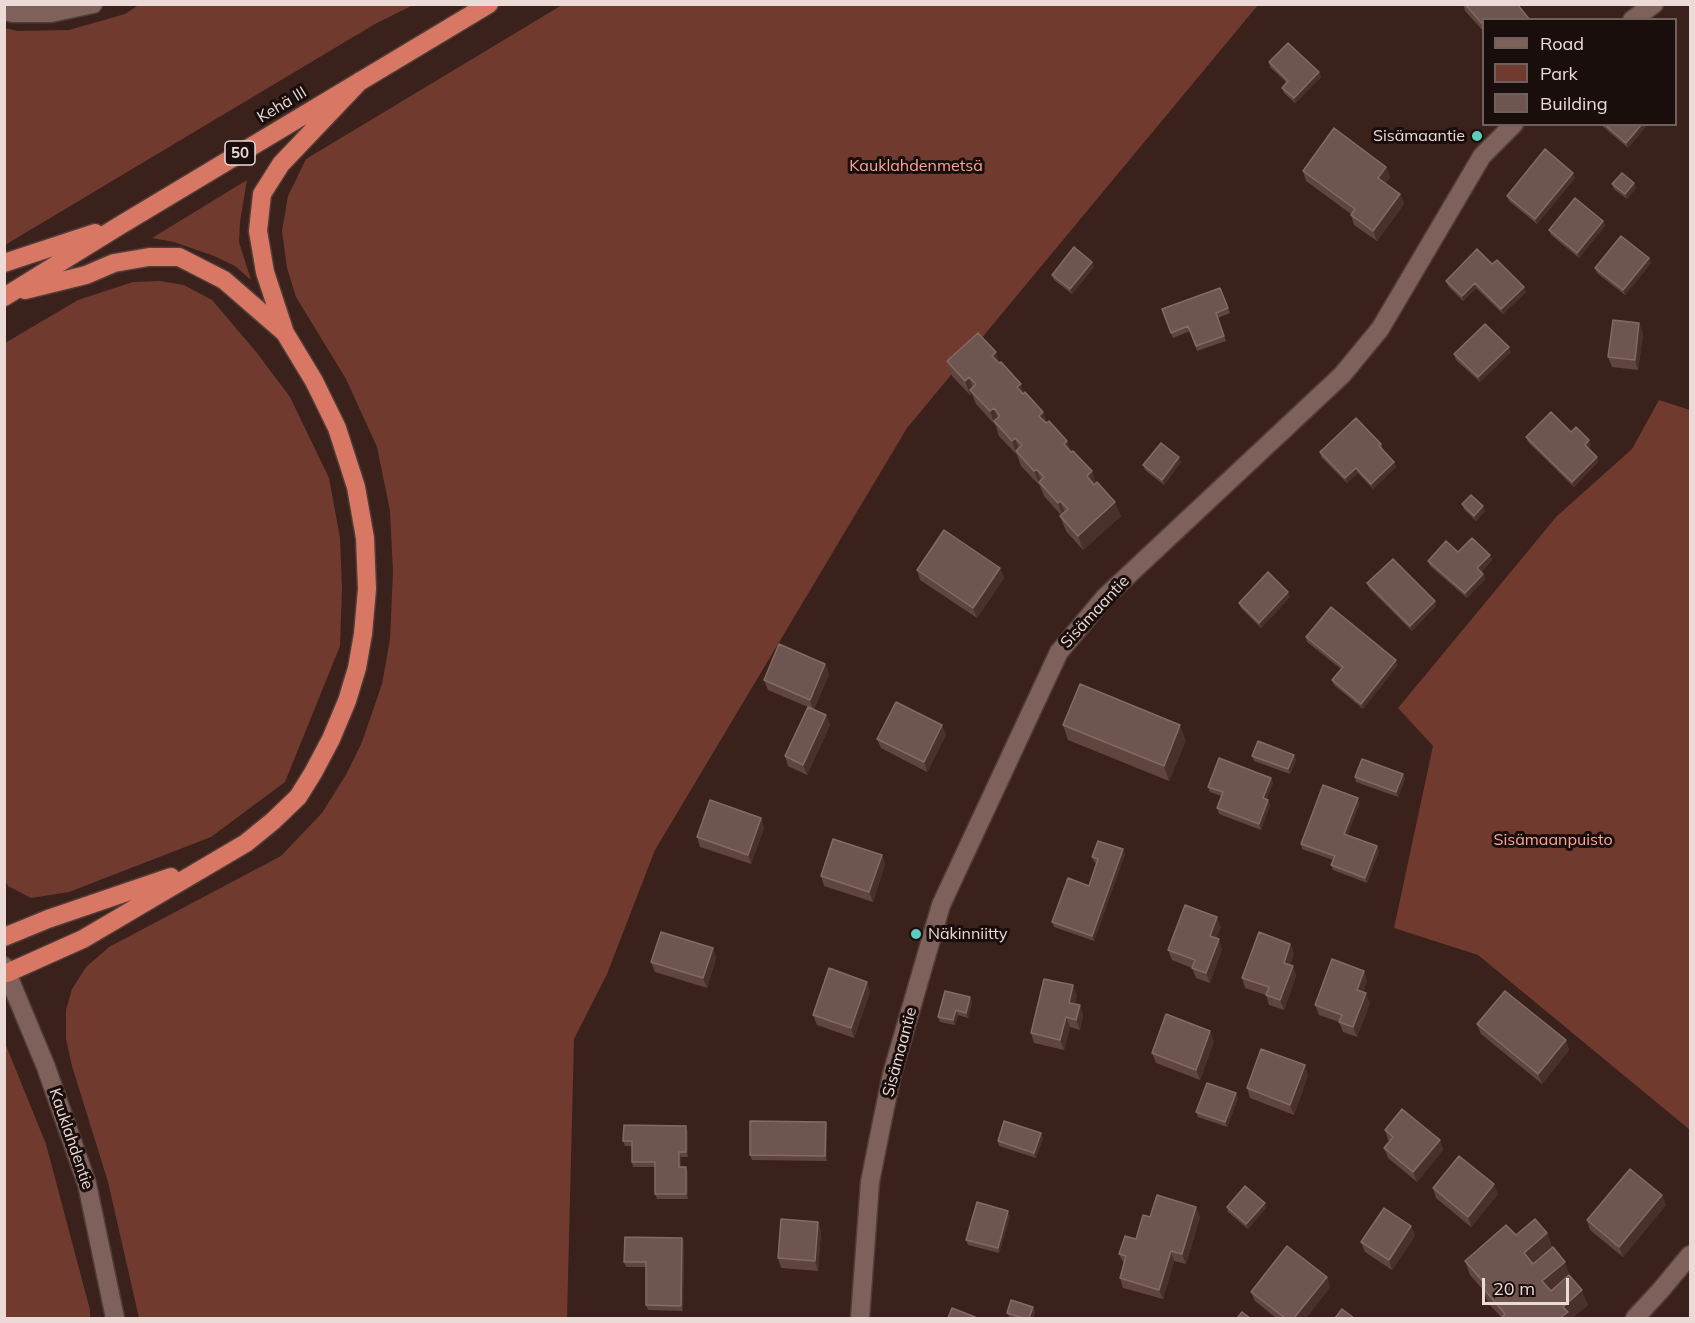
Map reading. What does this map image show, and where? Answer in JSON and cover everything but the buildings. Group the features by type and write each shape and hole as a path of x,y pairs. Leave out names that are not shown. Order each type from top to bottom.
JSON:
{"highway":[{"name":"Kehä III","path":"7,296 119,226 489,4"},
{"path":"5,971 83,939 246,843 298,796 331,739 347,701 357,668 368,589 365,537 356,487 337,428 314,381 285,333 265,272 258,231 262,194 281,164 360,81"},
{"path":"4,263 119,226"},
{"path":"7,296 86,275 114,263 148,257 179,257 224,280 285,333"},
{"path":"4,937 48,919 210,864"}],"street":[{"path":"4,11 51,13 93,4"},
{"path":"1635,18 1654,4"},
{"name":"Sisämaantie","path":"860,1318 870,1182 892,1074 941,905 1059,652 1105,597 1342,375 1380,329 1482,156 1512,126"},
{"name":"Kauklahdentie","path":"5,971 46,1067 87,1184 115,1318"},
{"path":"1635,1318 1690,1255"}],"green space":[{"path":"140,4 413,5 375,24 5,245 5,28 17,31 69,30 125,14"},
{"name":"Kauklahdenmetsä","path":"562,5 1258,5 907,428 655,850 607,974 574,1039 567,1318 139,1318 108,1182 72,1066 66,1039 66,1010 72,989 86,967 109,947 281,856 322,813 347,773 362,742 382,684 390,639 393,572 390,511 377,447 346,379 296,297 287,268 282,231 288,196 306,159"},
{"path":"247,180 239,242 251,280 235,266 214,256 174,242 152,238"},
{"path":"160,281 184,285 212,300 257,353 290,397 329,478 340,538 342,588 340,646 285,782 211,837 69,892 31,898 8,886 5,881 5,343 78,300 133,282"},
{"name":"Sisämaanpuisto","path":"1659,400 1690,410 1690,1130 1478,955 1394,928 1433,746 1398,708 1557,516 1632,449"},
{"path":"5,1043 46,1144 90,1310 90,1318 5,1318"}],"place":[{"name":"Sisämaantie","path":"1477,136"},
{"name":"Näkinniitty","path":"916,934"}]}
